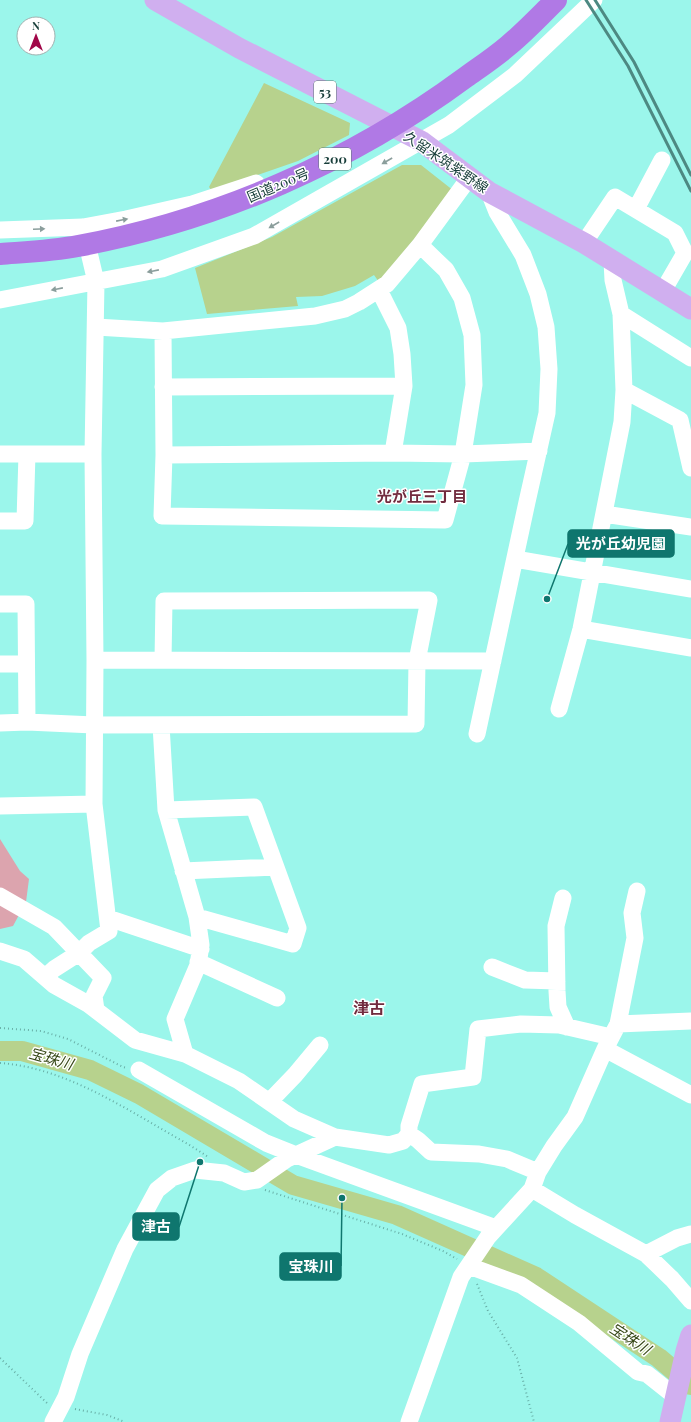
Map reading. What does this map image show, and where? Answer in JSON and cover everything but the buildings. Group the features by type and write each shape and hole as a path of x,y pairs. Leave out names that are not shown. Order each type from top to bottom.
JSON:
{"highway":[{"name":"国道200号","path":"0,254 51,250 80,237 191,219 313,170 378,135 438,98 509,45 556,0"},
{"path":"0,268 18,264 51,250"}],"main road":[{"name":"久留米筑紫野線","path":"155,0 239,48 421,141 489,192 584,243 691,309"},
{"path":"670,1422 688,1343"}],"street":[{"path":"544,0 574,19"},
{"path":"0,300 162,269 254,236 449,125 515,75 594,0"},
{"path":"0,230 80,237 126,219 192,204 250,185 311,161 384,122"},
{"path":"636,208 662,160"},
{"path":"96,326 163,331 315,316 345,309 387,284 420,245 469,178"},
{"path":"477,734 547,413 549,369 546,327 538,294 523,255 497,212 489,192"},
{"path":"584,243 616,197 636,208 675,233 685,253 663,291"},
{"path":"45,977 54,969 79,953 89,943 110,931 94,804 95,660 93,454 96,282 80,237"},
{"path":"163,331 164,455 162,516 445,520 462,454 474,385 472,335 462,298 446,270 420,245"},
{"path":"559,709 581,629 622,422 624,390 621,314 613,280 612,261"},
{"path":"379,290 398,328 404,386 393,453"},
{"path":"621,314 691,358"},
{"path":"163,387 404,386"},
{"path":"624,390 680,420 691,468"},
{"path":"164,455 393,453 462,454 539,451"},
{"path":"0,454 93,454"},
{"path":"0,521 25,521 27,454"},
{"path":"604,514 691,527"},
{"path":"515,559 691,589"},
{"path":"0,723 27,722 94,725 416,724 417,662 429,600 164,601 163,660"},
{"path":"0,604 26,604 27,722"},
{"path":"581,629 691,648"},
{"path":"95,660 493,662"},
{"path":"0,664 26,664"},
{"path":"161,725 166,810 196,917 199,955 175,1019 185,1054"},
{"path":"0,806 94,804"},
{"path":"166,810 254,807 298,928 293,944 196,917"},
{"path":"183,871 275,867"},
{"path":"409,1422 461,1278 492,1233 532,1189 538,1172 554,1146 576,1117 611,1037 635,938 632,913 637,891"},
{"path":"0,896 54,928 103,978 94,996 96,1010"},
{"path":"563,898 556,926 557,981 558,1007 567,1027"},
{"path":"108,918 199,955 276,998"},
{"path":"0,951 24,959 54,985 88,1004 135,1040 185,1054 239,1081 294,1119 335,1137 389,1145 404,1141 409,1134 408,1126 422,1084 473,1077 478,1028 521,1024 559,1025 611,1037 691,1095"},
{"path":"492,967 525,980 557,981"},
{"path":"611,1037 691,1022"},
{"path":"269,1102 295,1075 320,1045"},
{"path":"139,1070 292,1157 492,1233"},
{"path":"409,1134 431,1152 479,1154 507,1159 538,1172"},
{"path":"56,1416 66,1397 80,1354 125,1248 157,1190 172,1178 195,1170 224,1173 250,1181 292,1157 335,1137"},
{"path":"532,1189 575,1215 646,1254 691,1300"},
{"path":"646,1254 677,1238 691,1234"},
{"path":"471,1263 521,1285 579,1323 638,1372 647,1374 676,1394"}],"path":[{"path":"0,1028 41,1031 68,1039 123,1067 139,1070"},
{"path":"0,1063 17,1064 52,1073 115,1102 207,1156 216,1162 224,1173"},
{"path":"250,1181 279,1196 402,1234 471,1263 488,1311 517,1358 534,1422"},
{"path":"0,1358 52,1407 56,1416 74,1409 107,1415 125,1422"}],"shaded area":[{"path":"264,83 350,123 349,135 298,161 212,191 209,187"},
{"path":"402,165 421,165 454,191 379,282 374,275 355,286 322,296 296,297 298,306 207,314 195,268 272,237"},
{"path":"0,839 20,871 29,879 26,902 13,926 0,929"}],"waterway":[{"name":"宝珠川","path":"0,1051 22,1051 90,1070 139,1094 293,1185 397,1215 536,1277 659,1358 691,1385"}],"railway":[{"path":"586,0 628,66 691,191"},
{"path":"595,0 634,62 691,175"}],"place":[{"name":"光が丘幼児園","path":"547,599"},
{"name":"津古","path":"200,1162"},
{"name":"宝珠川","path":"342,1198"}],"district":[{"name":"光が丘三丁目","path":"422,497"},
{"name":"津古","path":"369,1008"}]}
